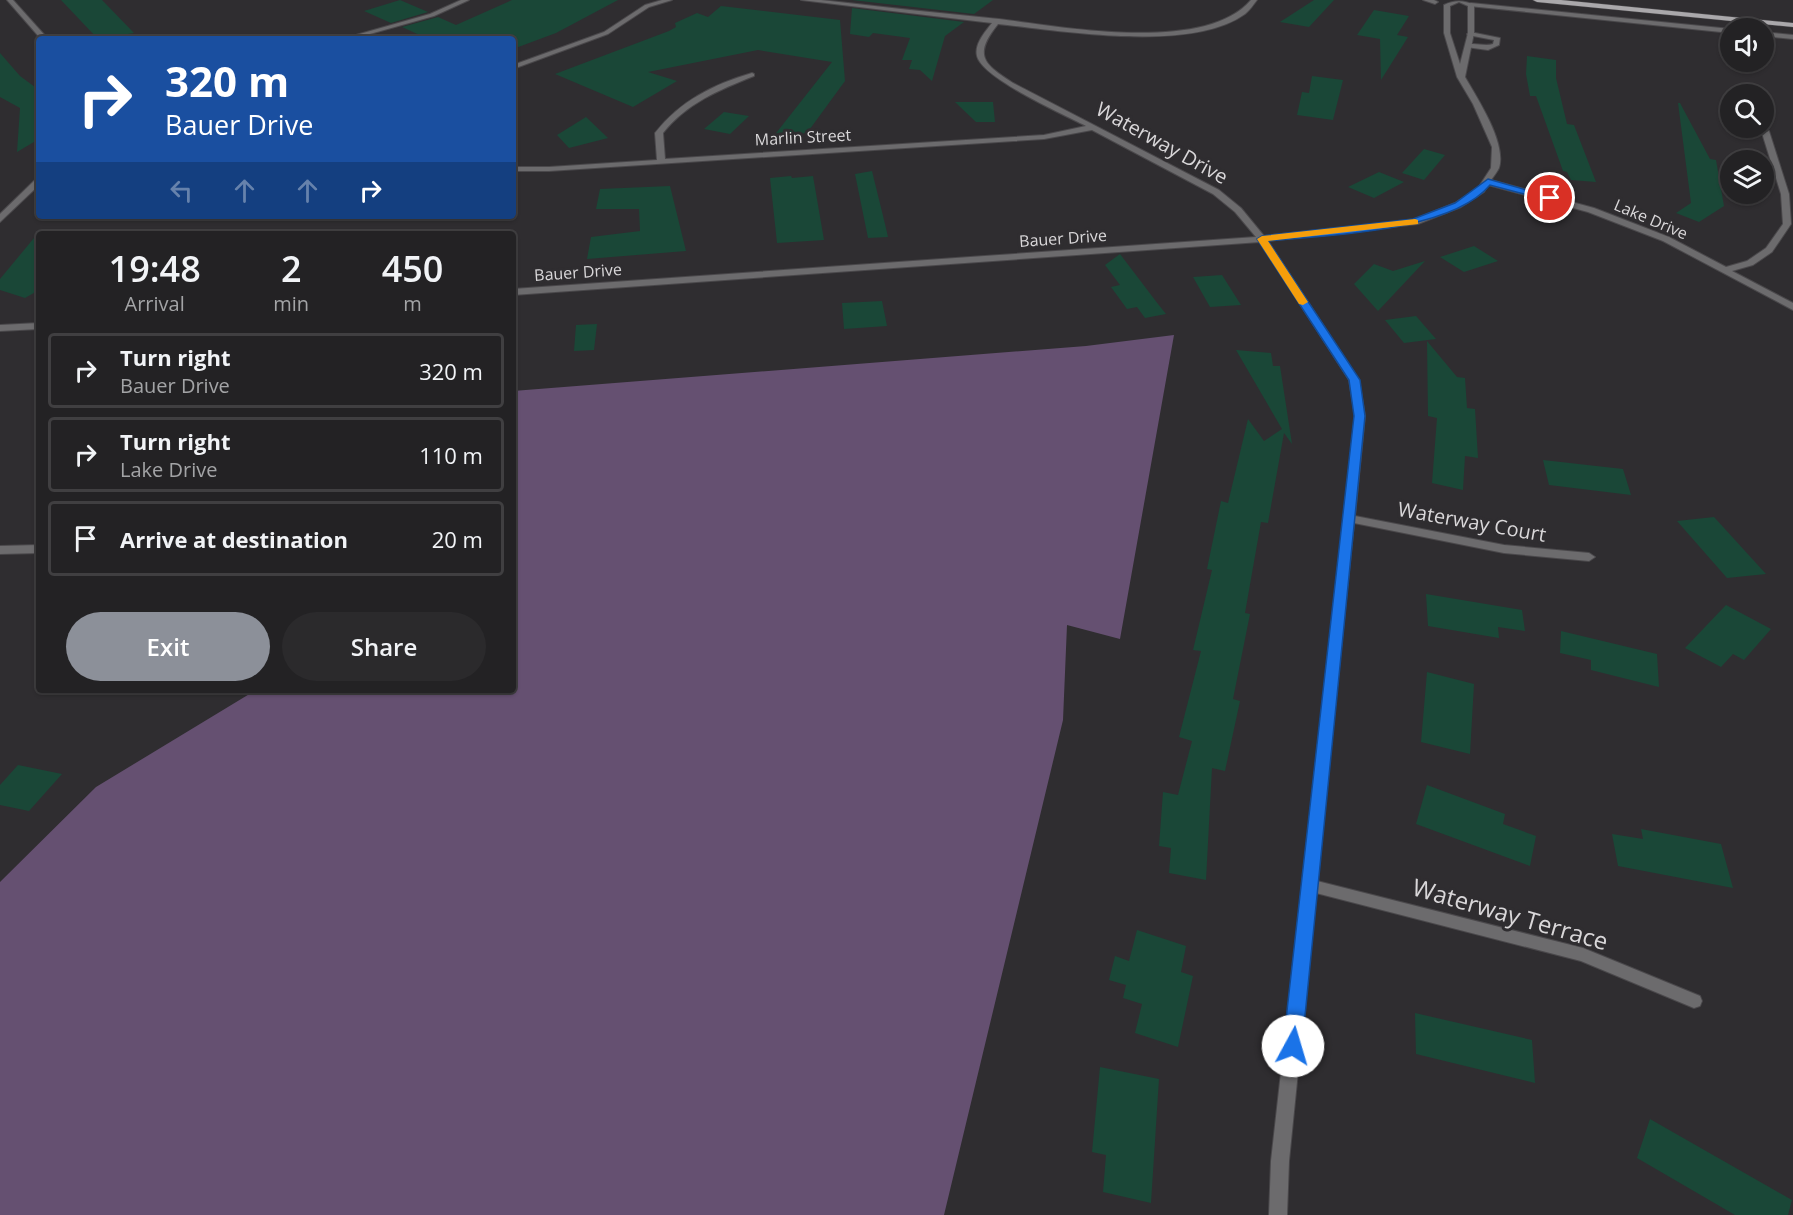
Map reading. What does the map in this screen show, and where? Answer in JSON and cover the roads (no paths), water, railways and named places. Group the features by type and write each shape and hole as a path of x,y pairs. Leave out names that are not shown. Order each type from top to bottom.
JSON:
{"main road":[{"path":"1537,0 1793,25"},
{"path":"1616,0 1793,16"}],"street":[{"path":"10,0 42,36"},
{"path":"356,36 432,15 466,0"},
{"path":"516,66 606,33 646,6 669,0"},
{"path":"804,0 1116,34 1166,34 1223,22 1245,11 1254,0"},
{"path":"1426,0 1447,7"},
{"path":"1488,182 1495,168 1496,147 1477,104 1461,76 1447,33 1447,5 1459,0 1471,5 1720,30"},
{"path":"1461,76 1470,34 1471,5"},
{"name":"Waterway Drive","path":"997,21 981,38 978,49 984,64 1011,84 1216,192 1238,210 1262,239 1354,380 1360,416 1280,1161 1278,1215"},
{"path":"1468,46 1490,48 1497,45 1498,39 1470,34"},
{"path":"1774,35 1793,37"},
{"path":"661,161 658,133 673,114 704,94 752,75"},
{"name":"Marlin Street","path":"516,169 549,169 1044,137 1094,127"},
{"path":"1726,270 1750,263 1769,250 1787,224 1785,195 1767,138"},
{"name":"Bauer Drive","path":"516,292 1262,239 1415,222 1458,205 1481,190 1488,182"},
{"name":"Lake Drive","path":"1488,182 1591,210 1666,239 1793,307"},
{"path":"0,219 36,184"},
{"path":"0,328 36,326"},
{"name":"Waterway Court","path":"1349,518 1504,549 1589,557"},
{"path":"0,550 36,549"},
{"name":"Waterway Terrace","path":"1310,885 1583,955 1694,1001"}]}
